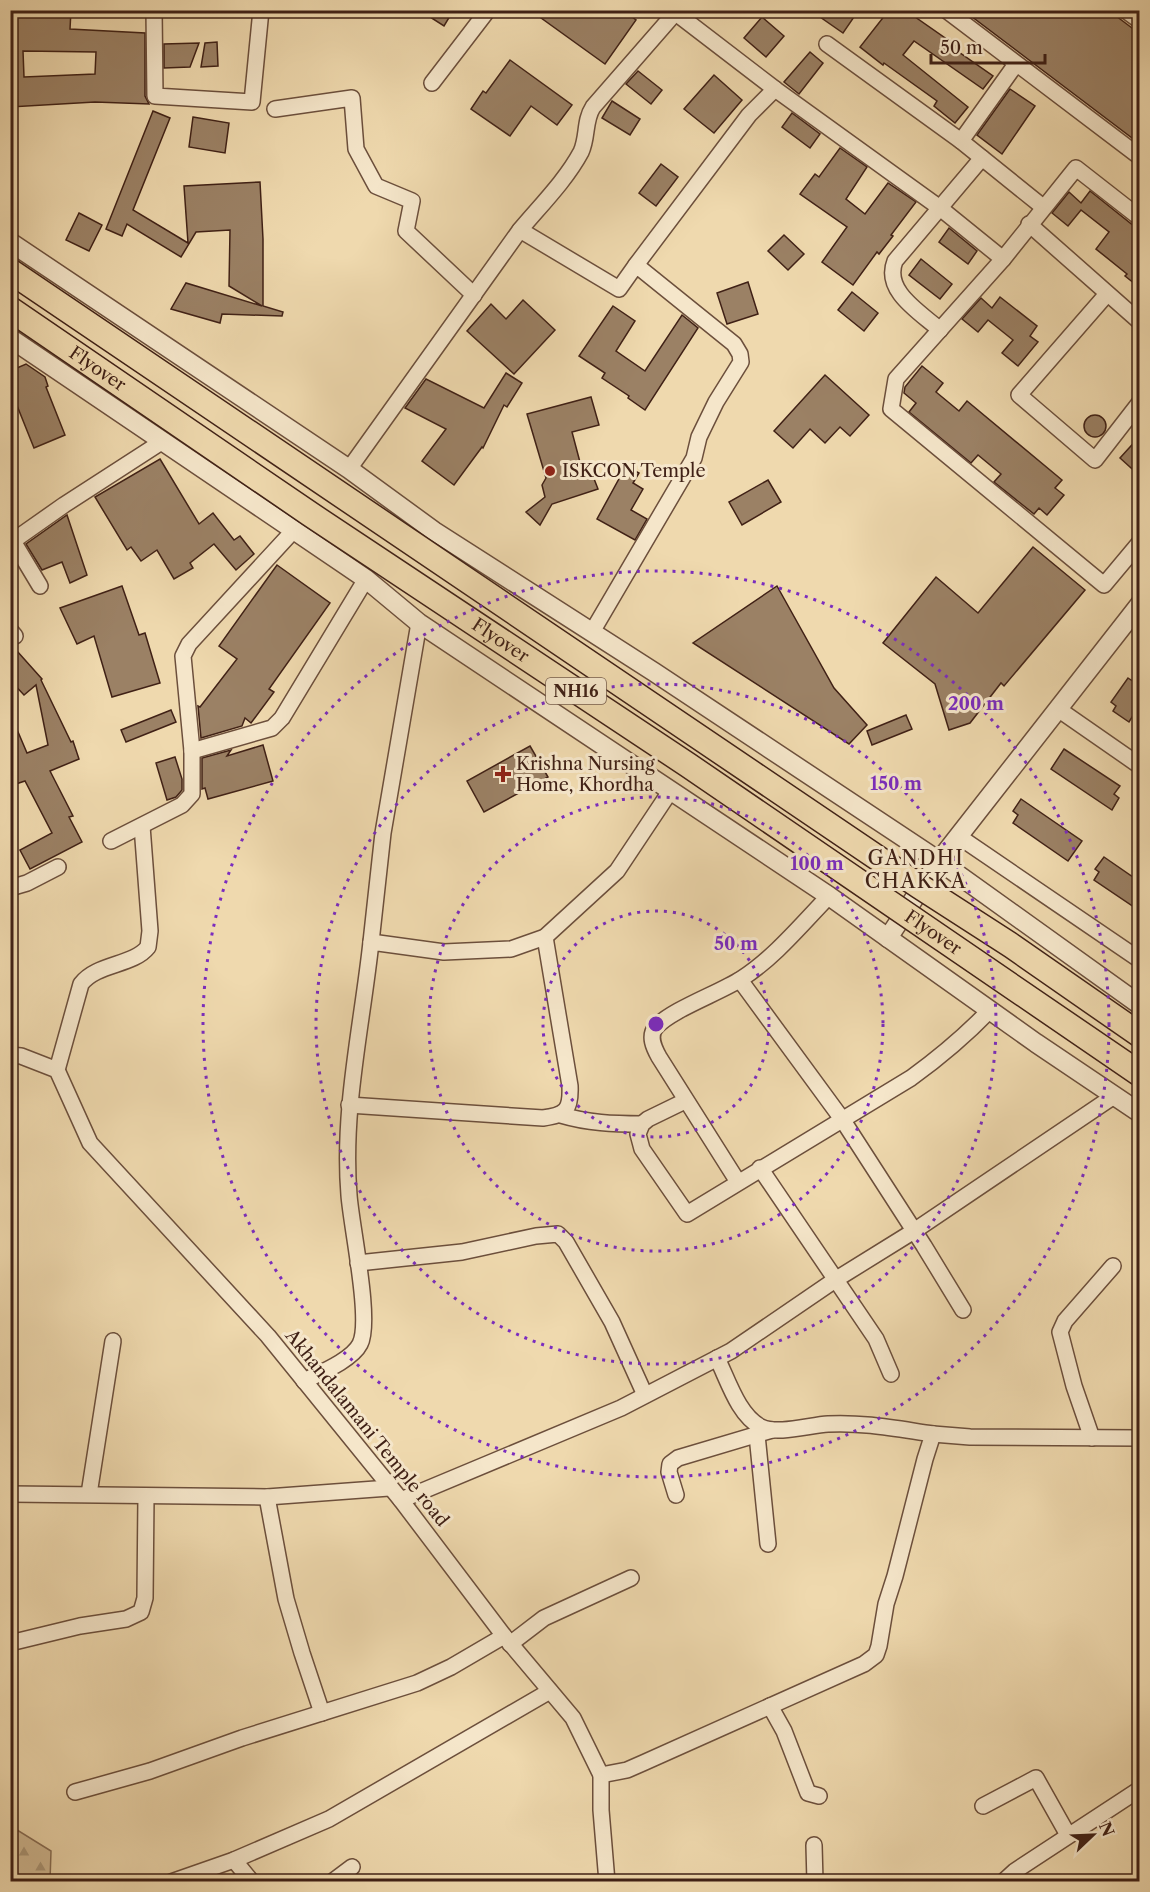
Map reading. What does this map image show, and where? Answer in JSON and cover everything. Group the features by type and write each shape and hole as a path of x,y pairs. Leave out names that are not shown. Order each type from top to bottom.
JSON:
{"highway":[{"name":"Flyover","path":"10,271 342,497 1012,946 1140,1035"},
{"name":"Flyover","path":"10,309 310,514 688,765 1140,1074"}],"street":[{"path":"154,10 155,96 252,102 261,10"},
{"path":"432,83 488,10"},
{"path":"946,10 1140,157"},
{"path":"1125,10 1140,21"},
{"path":"349,469 520,230 570,169 584,142 587,117 593,107 674,12 775,89 940,208 1003,259"},
{"path":"827,45 961,141 1043,207"},
{"path":"961,141 1016,64"},
{"path":"520,230 620,289 748,115 775,89"},
{"path":"275,109 352,98 356,149 375,186 411,201 406,231 474,295"},
{"path":"940,330 896,288 892,277 895,261 982,158"},
{"path":"1140,218 1076,168 1003,259 896,379 891,409 1104,585 1140,542"},
{"path":"1029,224 1140,322"},
{"path":"10,242 349,469 434,531 592,632 939,861 1140,1005"},
{"path":"592,632 694,458 699,437 716,402 741,362 740,354 734,344 636,265"},
{"path":"1107,294 1018,395 1095,460 1140,402"},
{"path":"10,338 366,579 419,622 829,896 1140,1113"},
{"path":"40,586 12,542 64,505 163,441"},
{"path":"111,841 182,805 192,794 192,751 183,656 189,644 294,530"},
{"path":"192,751 272,728 282,718 366,579"},
{"path":"888,938 939,861 1140,604"},
{"path":"304,1381 350,1356 361,1343 364,1324 349,1195 347,1150 349,1106 384,832 419,622"},
{"path":"1058,709 1140,766"},
{"path":"371,942 444,952 511,949 545,937 617,871 671,790"},
{"path":"10,1054 21,1056 57,1071 81,984 87,975 138,955 148,947 150,931 142,826"},
{"path":"958,836 1140,960"},
{"path":"10,888 27,883 58,867"},
{"path":"738,1182 655,1050 652,1042 654,1029 665,1019 740,980 763,963 829,896"},
{"path":"545,937 570,1086 569,1106 561,1115"},
{"path":"740,980 842,1119 963,1310"},
{"path":"685,1101 648,1119 642,1124 638,1134 642,1149 687,1214 911,1078 943,1055 990,1010"},
{"name":"Akhandalamani Temple road","path":"57,1071 90,1143 268,1336 401,1500 507,1640 573,1718 601,1775 601,1810 607,1881"},
{"path":"401,1500 621,1408 731,1351 1114,1096"},
{"path":"349,1106 543,1118 561,1115 601,1124 642,1124"},
{"path":"760,1168 876,1340 891,1374"},
{"path":"358,1263 462,1252 552,1233 558,1234 566,1242 612,1322 645,1395"},
{"path":"1092,1438 1074,1386 1060,1332 1065,1321 1113,1266"},
{"path":"89,1494 112,1341"},
{"path":"717,1358 743,1410 762,1427 772,1430"},
{"path":"676,1495 669,1472 670,1464 678,1458 772,1430 827,1424 856,1424 970,1437 1140,1438"},
{"path":"601,1775 643,1764 864,1664 876,1655 886,1604 933,1434"},
{"path":"757,1435 768,1544"},
{"path":"10,1494 267,1497 389,1488"},
{"path":"10,1643 80,1626 126,1619 141,1612 145,1598 146,1496"},
{"path":"267,1497 286,1599 322,1713"},
{"path":"75,1792 121,1780 242,1738 417,1683 507,1640 544,1618 631,1578"},
{"path":"171,1881 234,1860 329,1819 550,1691"},
{"path":"770,1706 784,1731 808,1793 819,1796"},
{"path":"983,1806 1036,1778 1068,1835"},
{"path":"1003,1881 1015,1870 1140,1789"},
{"path":"814,1845 814,1881"},
{"path":"234,1860 252,1881"},
{"path":"332,1881 352,1867"}],"green space":[{"path":"11,1828 51,1851 50,1881 11,1881"}],"building":[{"path":"10,10 71,10 70,29 145,33 145,96 149,104 95,102 10,107","holes":["23,51 96,52 95,74 24,77"]},
{"path":"419,10 441,10 450,16 444,26"},
{"path":"530,10 623,10 636,20 605,64"},
{"path":"810,10 845,10 854,17 843,33"},
{"path":"889,10 905,10 958,47 956,50 993,76 983,89 914,41 903,55 968,107 955,123 934,106 937,101 860,47"},
{"path":"963,10 1108,10 1140,34 1140,144"},
{"path":"762,17 784,36 766,57 744,38"},
{"path":"217,42 218,66 201,67 205,43"},
{"path":"199,43 190,67 164,68 164,44"},
{"path":"810,52 823,63 799,94 784,82"},
{"path":"510,60 572,105 557,125 531,106 510,136 471,109 483,91 486,93"},
{"path":"638,71 662,90 651,104 626,84"},
{"path":"714,75 742,100 714,133 684,109"},
{"path":"1010,89 1035,106 1002,154 977,135"},
{"path":"612,101 640,119 630,135 602,118"},
{"path":"153,111 170,118 133,210 188,243 184,186 260,182 263,306 283,312 282,316 222,314 220,323 171,309 186,283 262,306 229,286 230,230 196,232 181,257 127,224 122,236 106,229"},
{"path":"792,113 820,134 810,148 782,127"},
{"path":"193,117 229,123 225,153 189,147"},
{"path":"840,148 867,167 846,199 865,214 888,183 916,202 891,235 893,236 879,254 877,252 853,285 822,262 847,227 800,194 815,174 819,177"},
{"path":"661,164 678,177 656,206 639,193"},
{"path":"1090,191 1134,226 1140,228 1140,288 1125,276 1127,274 1096,249 1109,232 1081,210 1068,226 1052,213 1069,192 1081,203"},
{"path":"79,213 102,225 89,251 66,240"},
{"path":"949,228 977,251 968,264 939,242"},
{"path":"784,235 804,254 788,270 768,251"},
{"path":"921,259 952,284 940,299 909,275"},
{"path":"748,282 758,314 727,324 717,293"},
{"path":"852,292 878,313 864,331 838,310"},
{"path":"1000,297 1037,326 1030,336 1038,342 1018,366 1002,353 1013,340 988,320 978,332 962,319 981,298 992,308"},
{"path":"523,300 555,330 514,374 467,331 491,304 506,319"},
{"path":"613,306 635,321 616,351 645,371 682,315 698,328 645,410 602,378 605,373 579,356"},
{"path":"26,364 45,377 48,386 46,387 65,435 34,448 10,388 10,371"},
{"path":"922,366 943,383 936,392 959,411 967,401 1062,480 1055,488 1064,495 1047,515 1039,508 1034,514 994,482 1001,474 978,455 971,463 909,412 916,403 904,393 905,387"},
{"path":"506,373 522,383 507,407 504,405 483,448 454,485 422,461 446,429 405,408 426,379 484,408"},
{"path":"825,375 869,415 850,436 840,427 825,443 810,429 793,448 774,431"},
{"path":"591,397 599,425 572,432 581,466 591,471 598,489 552,504 540,525 526,512 545,497 542,485 546,478 527,414"},
{"path":"1095,415 1103,418 1106,426 1103,434 1095,437 1087,434 1084,426 1087,418"},
{"path":"1140,436 1140,476 1120,458"},
{"path":"160,459 199,524 213,513 234,540 240,536 254,554 236,570 214,544 190,563 193,568 174,579 157,550 141,561 131,547 127,550 95,497"},
{"path":"626,466 639,473 633,483 643,489 631,510 647,519 635,540 597,519"},
{"path":"768,480 781,502 742,525 729,502"},
{"path":"67,515 87,575 70,583 62,562 42,570 26,544"},
{"path":"1033,547 1085,590 1004,686 1001,683 970,723 949,730 935,684 883,643 936,577 978,613"},
{"path":"277,565 330,603 269,689 274,692 251,723 245,718 242,726 201,738 198,706 200,707 237,659 219,646"},
{"path":"122,586 139,635 145,633 160,683 112,697 94,636 77,644 60,608"},
{"path":"777,586 834,688 867,725 849,744 693,643"},
{"path":"17,651 42,679 71,742 73,741 79,759 50,771 73,816 69,817 82,842 30,869 20,850 52,833 25,781 10,786 10,713 27,753 48,745 36,685 24,695 10,680 10,658"},
{"path":"1128,678 1140,686 1140,722 1132,717 1129,722 1113,711 1116,706 1111,702"},
{"path":"171,710 176,722 126,742 121,730"},
{"path":"906,715 912,729 872,745 867,731"},
{"path":"263,745 273,781 208,799 205,788 202,789 202,758 231,750 227,756"},
{"path":"530,746 548,777 484,812 467,781"},
{"path":"1064,749 1120,786 1114,794 1119,798 1112,810 1051,769"},
{"path":"175,757 182,779 182,790 176,797 167,800 156,763"},
{"path":"1021,799 1082,841 1068,861 1013,823 1018,815 1013,811"},
{"path":"1104,857 1140,882 1140,911 1094,880 1099,872 1095,869"}],"place":[{"name":"ISKCON Temple","path":"550,471"},
{"name":"Krishna Nursing Home, Khordha","path":"503,774"}],"district":[{"name":"GANDHI CHAKKA","path":"916,870"}]}
